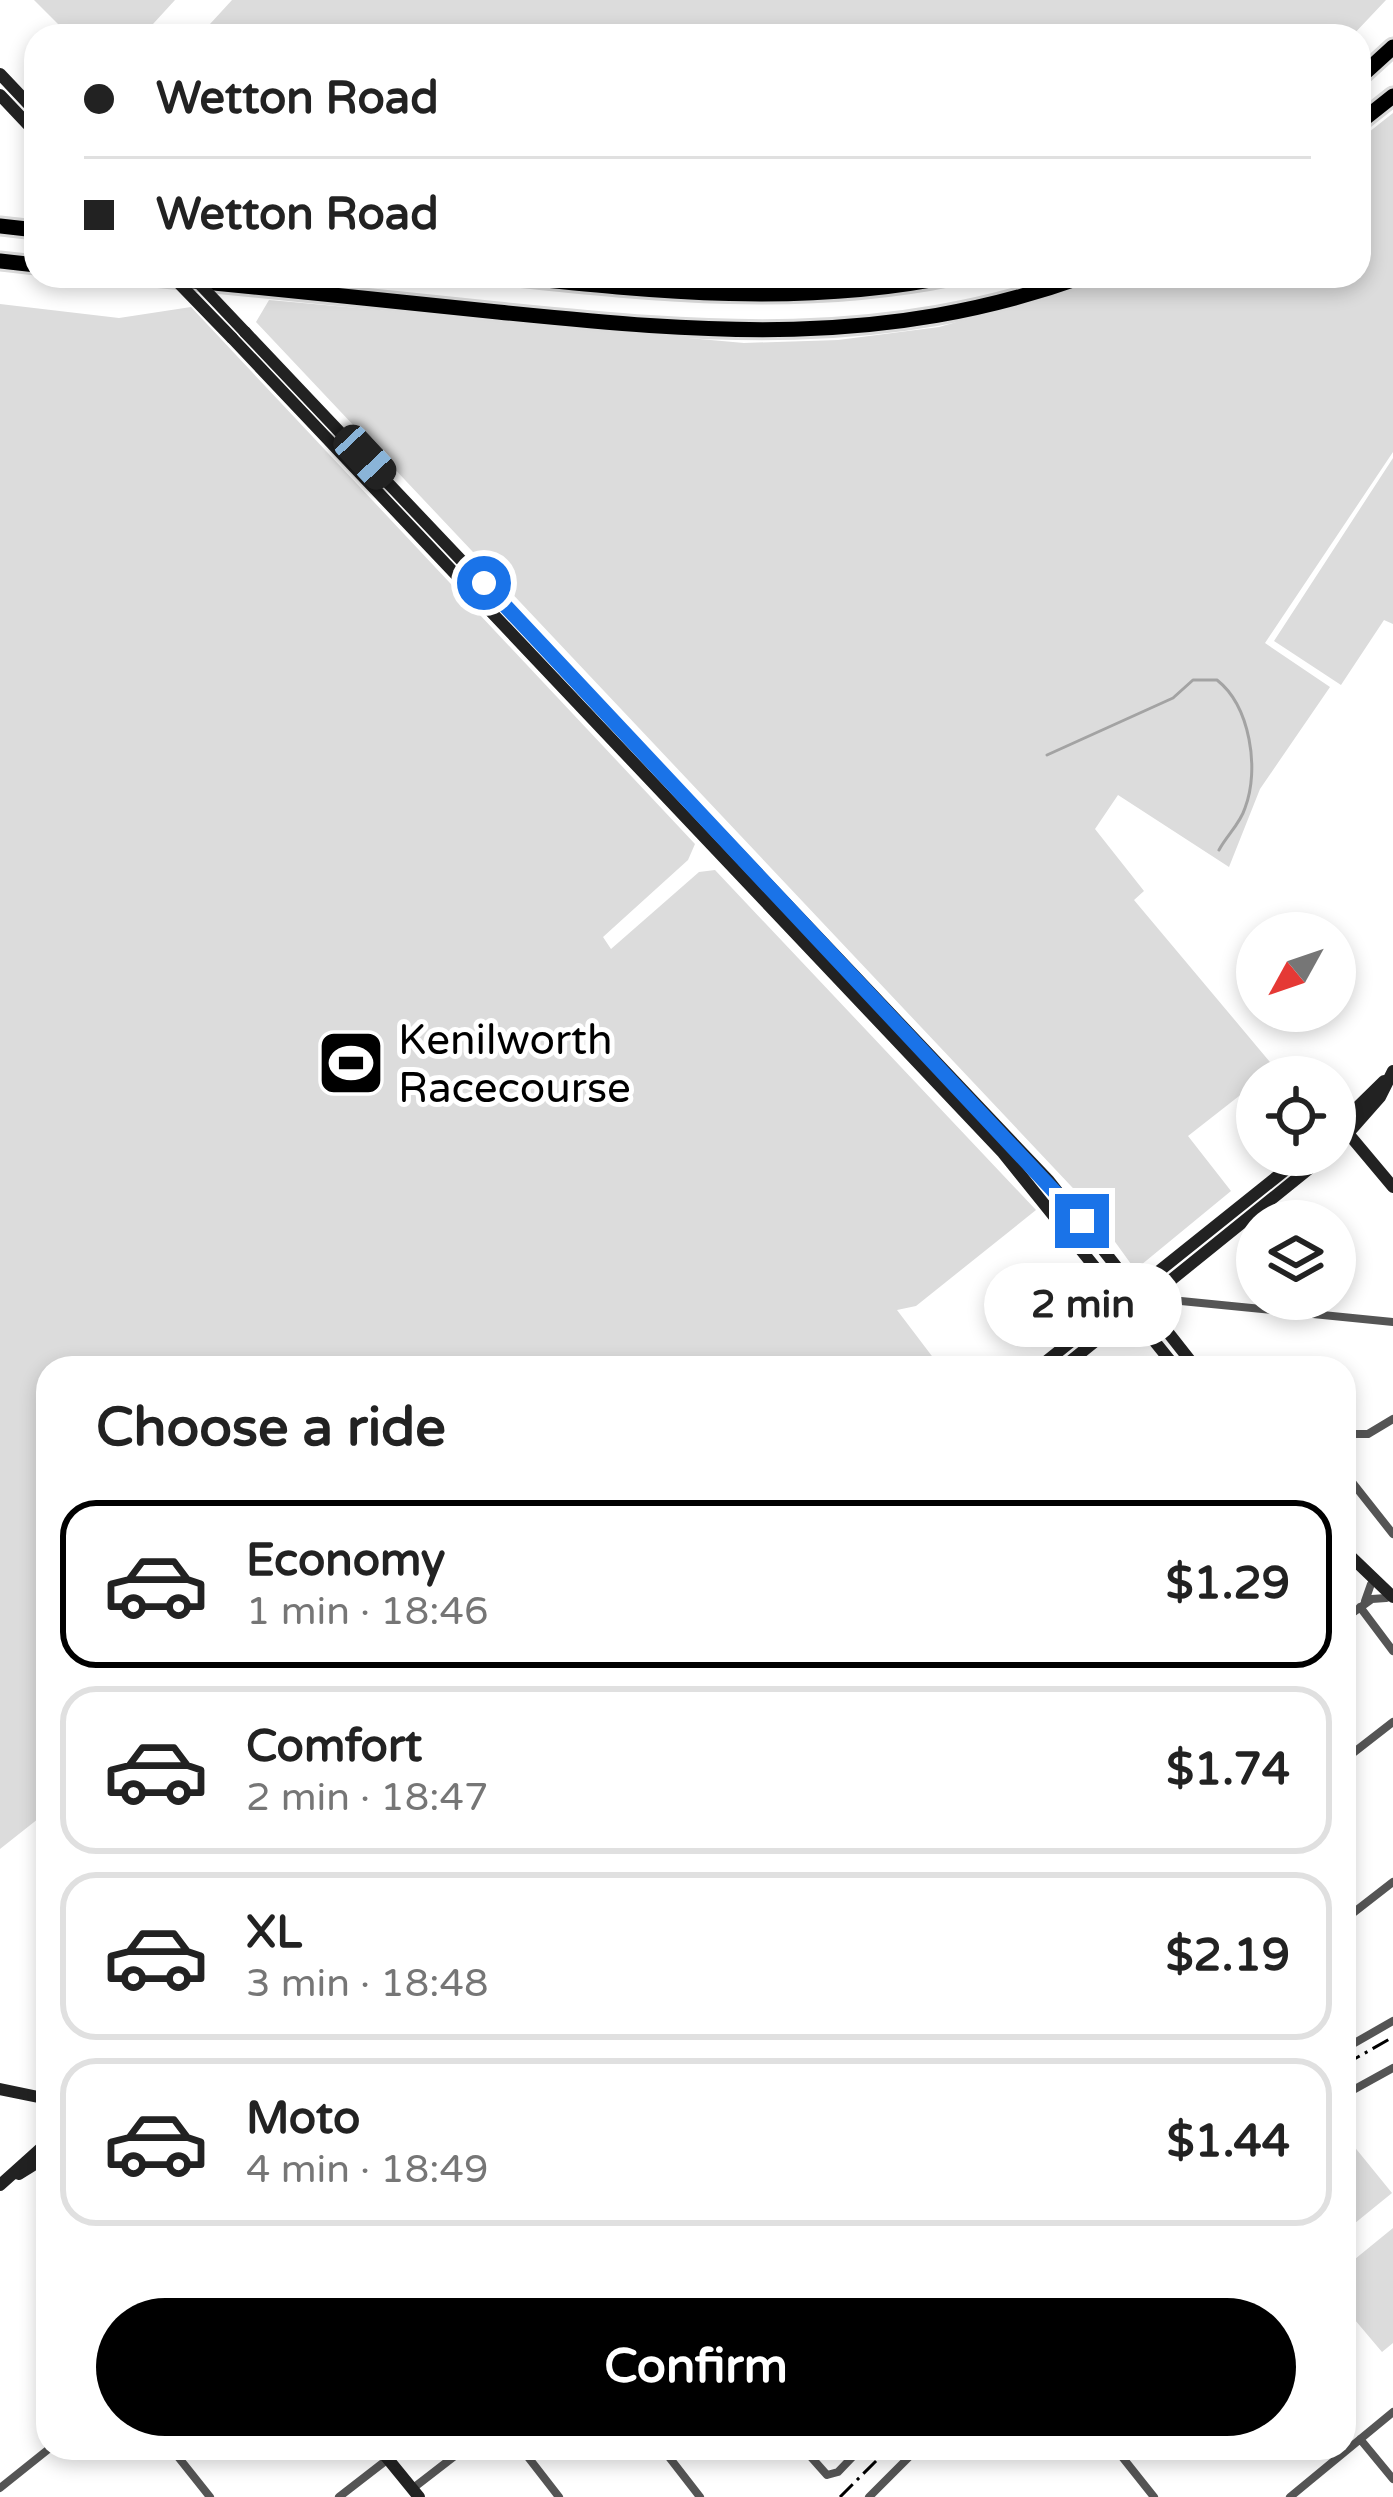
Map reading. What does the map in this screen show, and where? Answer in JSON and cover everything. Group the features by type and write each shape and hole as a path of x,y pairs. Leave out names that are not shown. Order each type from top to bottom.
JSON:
{"highway":[{"path":"1371,67 1393,46"},
{"path":"261,288 666,329 772,333 918,320 1039,288"},
{"path":"629,288 732,298 883,288"}],"main road":[{"path":"0,74 24,99"},
{"path":"0,95 24,120"},
{"path":"184,288 992,1141 1167,1356"},
{"path":"203,288 1049,1181 1187,1356"},
{"path":"1356,1118 1380,1097 1391,1074"},
{"path":"1356,1146 1393,1187"},
{"path":"1141,1297 1280,1176"},
{"path":"1056,1356 1128,1307 1299,1176"},
{"path":"1075,1356 1128,1307"},
{"path":"1356,1563 1391,1600"},
{"path":"1356,1573 1391,1600"},
{"path":"0,2089 36,2098"},
{"path":"2,2183 36,2154"},
{"path":"389,2460 415,2493"}],"street":[{"path":"1181,1301 1393,1322"},
{"path":"1356,1434 1368,1434 1393,1419"},
{"path":"1356,1487 1393,1534"},
{"path":"1360,1607 1371,1584"},
{"path":"1356,1610 1391,1600"},
{"path":"1360,1607 1393,1651"},
{"path":"1356,1751 1393,1722"},
{"path":"1356,1911 1393,1882"},
{"path":"1356,2042 1393,2021"},
{"path":"1356,2088 1393,2068"},
{"path":"1356,2442 1393,2412"},
{"path":"1360,2439 1393,2479"},
{"path":"0,2488 36,2459"},
{"path":"181,2460 210,2497"},
{"path":"339,2497 376,2460"},
{"path":"415,2493 452,2460"},
{"path":"530,2460 559,2497"},
{"path":"671,2460 700,2497"},
{"path":"814,2460 827,2475 846,2460"},
{"path":"875,2495 907,2460"},
{"path":"1124,2460 1154,2497"},
{"path":"1290,2497 1335,2460"}],"shaded area":[{"path":"34,0 175,0 153,24 58,24"},
{"path":"232,0 1386,0 1363,24 210,24"},
{"path":"1393,113 1393,452 1265,643 1330,687 1260,789 1229,867 1118,795 1095,829 1144,891 1134,900 1236,1022 1236,1032 1245,1032 1265,1056 1236,1056 1236,1098 1188,1136 1231,1191 1141,1265 1131,1264 1087,1203 256,322 269,300 744,343 838,340 939,327 1074,288 1371,288 1371,130"},
{"name":"Kenilworth Racecourse","path":"0,304 119,318 191,307 695,844 688,860 603,937 611,949 699,872 715,870 1036,1210 916,1306 897,1310 932,1356 36,1356 36,1820 0,1849"},
{"path":"1393,458 1393,624 1384,620 1341,685 1274,641"},
{"path":"1356,2149 1392,2193 1356,2222"},
{"path":"1393,2228 1393,2343 1382,2352 1356,2321 1356,2258"}],"waterway":[{"path":"1047,755 1173,698 1193,680 1217,680 1244,722 1252,775 1245,808 1219,850"}],"railway":[{"path":"1356,2058 1393,2037"},
{"path":"840,2497 877,2460"}],"place":[{"name":"Kenilworth Racecourse","path":"351,1063"}],"route":[{"path":"484,583 1027,1156 1082,1221"}]}
